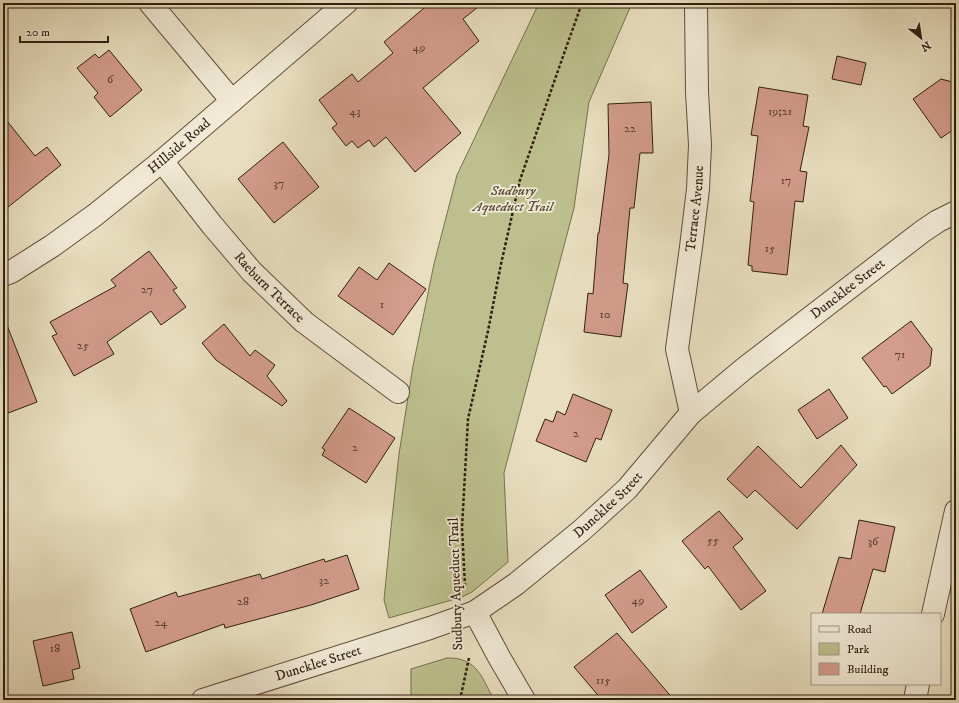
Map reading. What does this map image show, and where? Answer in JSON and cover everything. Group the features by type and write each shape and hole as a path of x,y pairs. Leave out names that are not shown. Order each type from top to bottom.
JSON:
{"street":[{"path":"150,3 232,101"},
{"name":"Hillside Road","path":"3,275 11,272 52,246 95,215 162,161 346,3"},
{"name":"Terrace Avenue","path":"691,413 677,349 692,247 698,189 700,146 697,92 696,3"},
{"name":"Raeburn Terrace","path":"162,161 212,224 258,277 304,322 398,392"},
{"name":"Duncklee Street","path":"204,700 470,614 516,584 582,530 627,489 691,413 744,368 923,232 938,221 956,212"},
{"path":"933,613 956,511"},
{"path":"470,614 524,700"},
{"path":"915,700 918,685"}],"path":[{"name":"Sudbury Aqueduct Trail","path":"460,700 472,646 462,528 468,419 520,180 582,3"}],"green space":[{"name":"Sudbury Aqueduct Trail","path":"539,3 632,3 589,102 574,208 504,473 508,562 472,592 462,597 389,618 384,600 399,454 413,366 434,264 457,175"},
{"path":"447,658 465,661 472,665 482,677 494,700 411,700 411,669"}],"building":[{"path":"430,3 483,3 463,19 479,41 423,88 461,133 415,172 386,137 374,147 369,140 358,148 352,141 346,146 332,128 337,124 319,100 352,74 358,82 393,53 384,42"},
{"path":"109,50 142,90 110,117 94,97 98,93 77,68 95,54 99,58"},
{"path":"837,56 866,63 861,85 832,79"},
{"path":"941,79 956,83 956,128 941,138 913,99"},
{"path":"759,87 808,95 803,126 809,127 800,171 807,172 803,202 795,201 787,275 752,271 752,266 748,265 754,202 750,201 758,136 751,135"},
{"path":"651,102 653,153 640,153 634,208 630,208 623,283 628,284 621,337 584,332 588,293 593,294 598,233 609,155 608,104"},
{"path":"3,116 35,156 47,147 61,165 3,211"},
{"path":"283,142 319,187 274,223 238,179"},
{"path":"149,251 177,288 173,290 186,307 161,325 151,311 107,342 114,354 74,376 52,336 57,334 50,322 116,286 111,280"},
{"path":"389,263 426,289 393,335 338,296 359,267 377,280"},
{"path":"3,320 5,320 37,402 3,415"},
{"path":"911,321 932,349 930,366 892,394 886,386 884,387 862,358"},
{"path":"224,324 250,356 255,350 275,365 267,376 287,401 282,406 216,360 202,343"},
{"path":"829,389 848,418 817,439 798,410"},
{"path":"573,394 612,410 601,440 596,438 586,462 536,441 545,419 553,422 557,411 565,415"},
{"path":"349,408 395,438 366,483 322,455 325,450 322,448"},
{"path":"841,445 857,465 797,529 755,490 747,498 727,479 758,446 801,488"},
{"path":"719,511 743,539 733,547 766,591 741,610 708,566 705,569 682,541"},
{"path":"859,520 895,527 885,572 873,569 860,613 822,613 839,557 851,559"},
{"path":"347,555 359,589 311,605 225,628 224,624 146,652 130,609 176,592 178,597 260,574 262,579 324,559 325,562"},
{"path":"640,570 667,607 632,633 605,595"},
{"path":"72,632 80,668 72,670 74,679 43,686 33,641"},
{"path":"617,633 674,700 602,700 574,667"}]}
